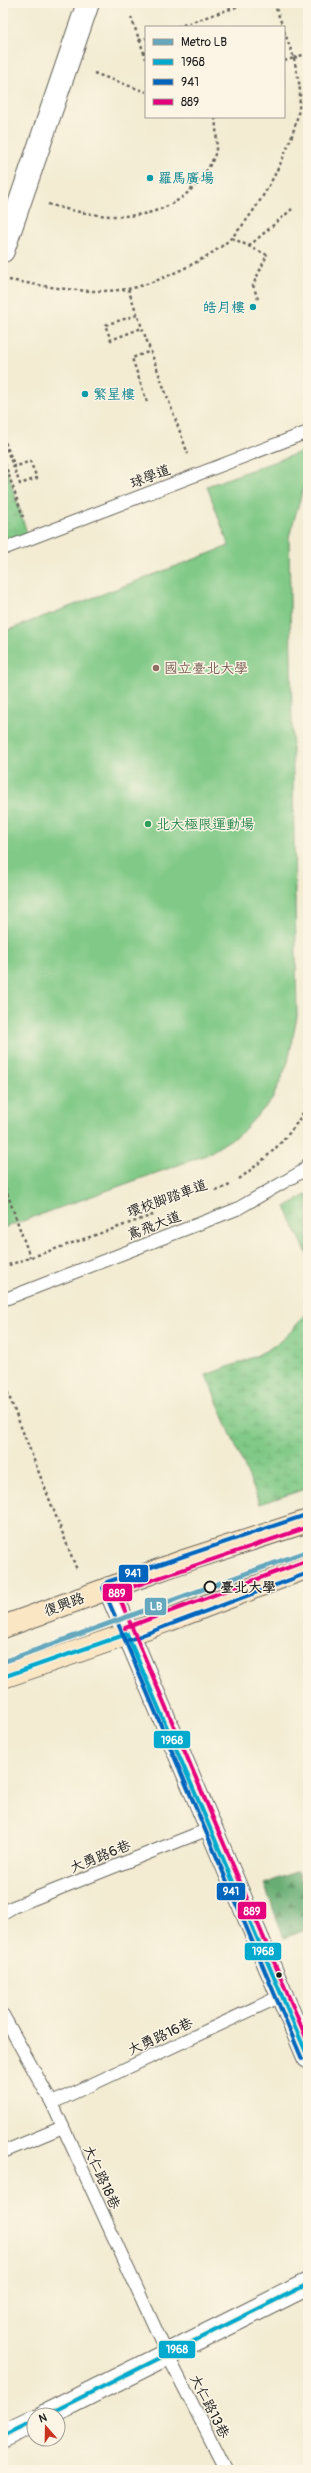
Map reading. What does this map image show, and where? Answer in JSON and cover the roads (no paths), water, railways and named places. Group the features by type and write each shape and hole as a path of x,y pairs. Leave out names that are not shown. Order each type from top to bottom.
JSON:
{"main road":[{"name":"復興路","path":"3,1627 109,1588 308,1521"},
{"path":"3,1677 126,1634 308,1567"}],"street":[{"path":"3,251 20,196 88,3"},
{"path":"109,1588 126,1634 281,1996 301,2022 308,2057"},
{"path":"63,2407 168,2356 308,2284"},
{"path":"3,2436 26,2425"}],"lane":[{"name":"球學道","path":"3,549 308,432"},
{"name":"鳶飛大道","path":"3,1300 236,1209 303,1171 308,1164"},
{"name":"大勇路6巷","path":"3,1913 13,1907 209,1829"},
{"name":"大勇路16巷","path":"52,2103 281,1996"},
{"name":"大仁路18巷","path":"3,2014 52,2103 168,2356"},
{"path":"3,2152 63,2127"},
{"name":"大仁路13巷","path":"168,2356 226,2470"}],"metro line":[{"name":"LB","path":"3,1662 308,1551"}],"place":[{"name":"羅馬廣場","path":"150,178"},
{"name":"皓月樓","path":"253,307"},
{"name":"繁星樓","path":"85,394"},
{"name":"國立臺北大學","path":"156,668"},
{"name":"北大極限運動場","path":"148,824"},
{"name":"臺北大學","path":"210,1587"}]}
